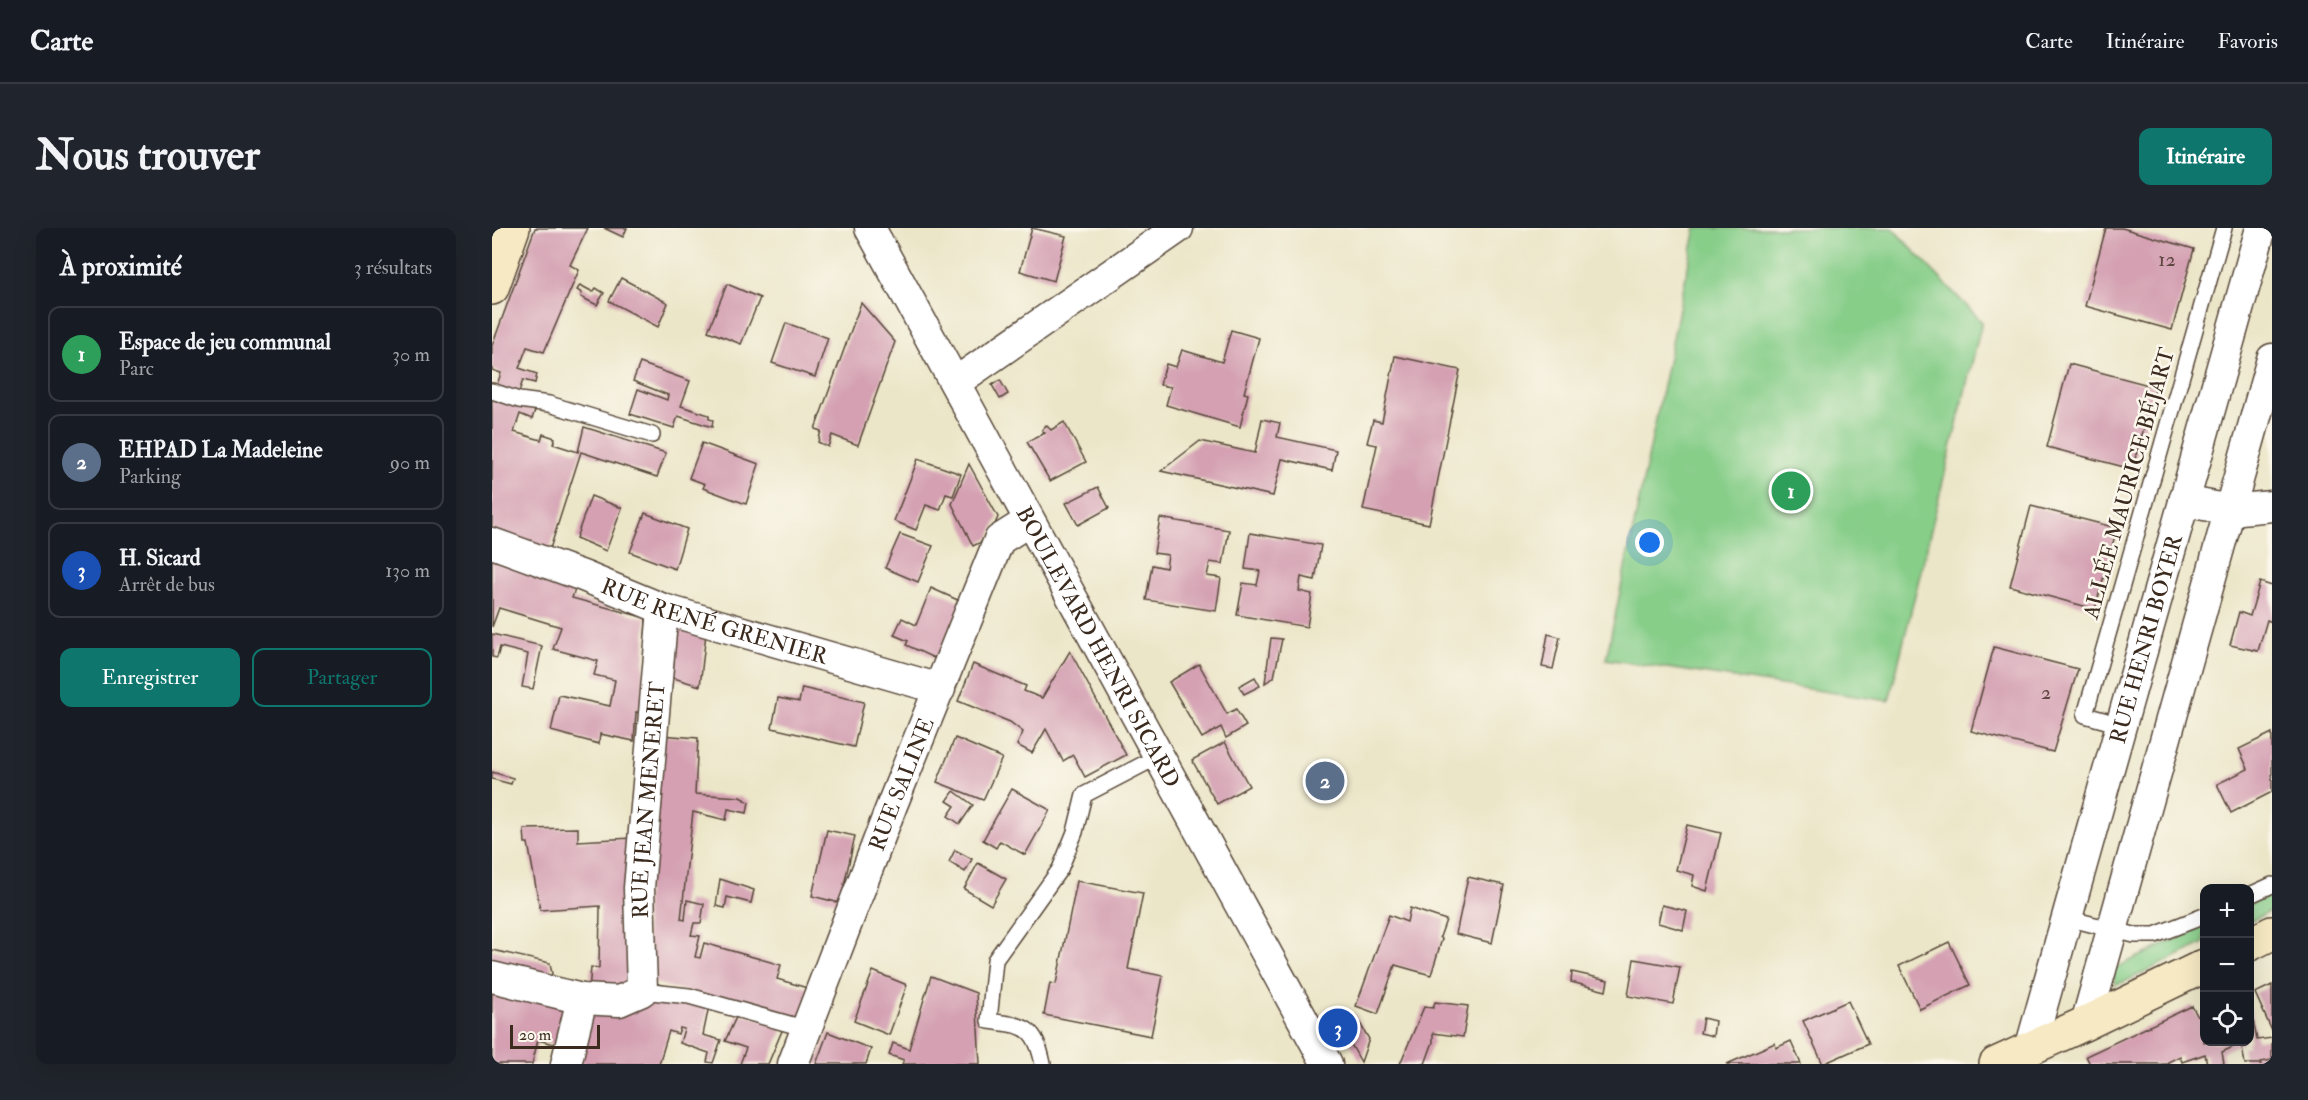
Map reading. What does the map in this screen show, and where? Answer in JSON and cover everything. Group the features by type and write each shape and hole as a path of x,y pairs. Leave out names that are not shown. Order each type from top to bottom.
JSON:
{"main road":[{"path":"492,288 513,228"},
{"path":"2254,942 2272,933"},
{"path":"1996,1064 2200,968"}],"street":[{"name":"BOULEVARD HENRI SICARD","path":"870,228 1327,1064"},
{"path":"956,382 1178,228"},
{"name":"RUE HENRI BOYER","path":"2030,1049 2261,228"},
{"name":"RUE HENRI BOYER","path":"2086,1023 2272,359"},
{"path":"2184,501 2230,510 2272,506"},
{"name":"RUE SALINE","path":"793,1064 892,805 999,540 1029,521"},
{"name":"RUE RENÉ GRENIER","path":"492,543 583,576 663,609 940,689"},
{"name":"RUE JEAN MENERET","path":"642,991 639,888 663,609"},
{"path":"492,977 582,999 619,1001 642,991"},
{"path":"566,1064 582,999"}],"lane":[{"name":"ALLÉE MAURICE BÉJART","path":"2121,725 2085,715 2224,228"},
{"path":"492,391 519,400 549,404 652,435"},
{"path":"1043,1064 1038,1041 1022,1026 989,1021 995,960 1060,869 1075,832 1084,795 1159,756"},
{"path":"2254,894 2272,885"},
{"path":"2067,918 2133,935 2155,935 2200,918"},
{"path":"642,991 689,996 807,1029"}],"green space":[{"path":"1696,228 1892,228 1982,322 1889,701 1606,659"},
{"path":"2272,894 2272,911 2254,919 2254,902"},
{"path":"2200,928 2200,945 2124,982 2115,984 2113,969"}],"building":[{"path":"535,228 588,228 570,265 579,270 544,352 527,347 519,368 537,374 535,383 523,380 518,395 496,388 501,373 492,370 492,346"},
{"path":"604,228 627,228 623,237"},
{"path":"1032,228 1066,236 1054,281 1020,271"},
{"path":"2106,228 2122,228 2194,249 2172,330 2085,306"},
{"path":"621,278 668,303 658,327 609,301"},
{"path":"727,284 760,298 741,344 708,331"},
{"path":"580,285 593,292 596,288 604,293 597,305 581,297 582,293 577,290"},
{"path":"861,303 895,342 858,445 832,435 828,447 818,442 821,431 815,429"},
{"path":"786,323 828,338 815,377 772,363"},
{"path":"1231,330 1259,338 1244,393 1248,394 1240,427 1166,405 1171,387 1160,385 1166,364 1176,367 1182,350 1222,362"},
{"path":"1395,356 1460,370 1429,524 1363,510 1377,445 1367,443 1373,420 1382,422"},
{"path":"640,363 690,381 681,406 709,415 709,419 713,420 712,427 678,416 674,428 630,414 638,389 667,400 668,395 633,381"},
{"path":"2069,364 2156,387 2132,469 2047,447"},
{"path":"1000,380 1008,394 1000,399 992,385"},
{"path":"492,396 535,410 532,419 520,414 514,432 541,440 543,434 555,438 553,444 578,452 584,427 666,453 657,477 581,452 549,552 492,531"},
{"path":"1262,419 1280,423 1277,437 1336,450 1332,470 1282,459 1273,496 1161,471 1200,441 1255,453"},
{"path":"1064,422 1086,462 1050,481 1027,442 1045,433 1042,430 1046,425 1051,430"},
{"path":"702,443 759,464 746,504 703,488 705,484 689,478"},
{"path":"918,459 961,474 953,496 946,494 940,510 926,505 916,530 894,521"},
{"path":"969,464 998,517 989,538 973,546 952,504"},
{"path":"1098,487 1109,508 1078,525 1066,503"},
{"path":"591,496 622,508 606,551 576,538"},
{"path":"2031,506 2117,528 2095,609 2010,586"},
{"path":"645,513 687,529 675,569 630,552"},
{"path":"1160,518 1229,530 1223,564 1210,562 1207,576 1221,578 1216,611 1146,600 1152,565 1166,568 1168,555 1154,553"},
{"path":"1250,533 1321,545 1315,580 1301,577 1299,591 1312,594 1307,627 1237,615 1243,583 1257,585 1260,571 1245,569"},
{"path":"900,534 933,546 918,582 885,568"},
{"path":"492,554 577,583 572,598 646,618 642,713 636,712 634,741 600,734 599,744 551,731 559,695 610,706 615,680 594,675 598,661 553,649 561,627 499,608 492,627"},
{"path":"2260,582 2272,586 2272,622 2267,620 2258,651 2230,645 2239,612 2250,616"},
{"path":"931,588 962,602 938,660 906,645 908,641 894,635 902,618 916,625"},
{"path":"673,627 706,633 700,686 667,676"},
{"path":"492,634 542,646 533,689 522,687 528,654 500,647 497,658 492,657"},
{"path":"1548,634 1560,637 1553,669 1542,667"},
{"path":"1271,638 1282,639 1274,677 1265,683"},
{"path":"1994,647 2078,669 2053,752 1971,731"},
{"path":"1070,651 1126,755 1085,777 1073,755 1063,761 1046,729 1032,753 1017,745 1023,732 1010,722 958,701 973,664 1026,686 1024,691 1042,698"},
{"path":"1199,664 1227,714 1236,709 1246,726 1226,738 1221,727 1202,738 1169,682"},
{"path":"1255,677 1260,686 1244,694 1239,686"},
{"path":"802,688 864,702 854,747 772,728 778,698 799,702"},
{"path":"2272,733 2272,792 2231,813 2217,784 2248,769 2239,749"},
{"path":"660,735 698,738 695,794 740,797 749,802 747,813 728,809 726,820 693,812 681,919 685,920 687,900 704,904 701,923 694,923 691,935 700,936 695,957 700,958 704,943 781,965 777,979 814,990 803,1021 650,982 645,913"},
{"path":"955,738 1002,758 983,800 937,782"},
{"path":"1225,742 1249,786 1217,804 1192,760"},
{"path":"492,772 513,778 511,784 492,779"},
{"path":"1012,789 1050,810 1025,855 1000,841 996,848 983,840"},
{"path":"954,791 973,805 960,824 948,816 955,806 947,801"},
{"path":"1687,825 1721,833 1707,891 1692,886 1694,875 1676,870"},
{"path":"578,828 578,841 632,838 630,990 589,991 591,967 599,968 600,906 540,910 524,829"},
{"path":"827,830 855,836 840,903 812,896"},
{"path":"955,850 972,859 965,872 949,862"},
{"path":"978,863 1006,879 991,905 964,889"},
{"path":"1468,877 1504,885 1492,943 1456,934"},
{"path":"720,879 754,890 751,903 727,897 725,908 716,906"},
{"path":"1077,881 1143,893 1128,969 1163,976 1151,1036 1044,1015 1050,983 1056,984"},
{"path":"1662,905 1687,911 1683,930 1658,923"},
{"path":"1410,908 1446,920 1431,975 1395,965 1378,1014 1356,1006 1389,915 1407,922"},
{"path":"1949,942 1970,985 1920,1009 1899,966"},
{"path":"492,950 550,963 554,985 492,970"},
{"path":"1634,959 1680,967 1673,1004 1628,996"},
{"path":"873,971 907,985 889,1035 854,1021"},
{"path":"1572,972 1608,980 1606,991 1571,982"},
{"path":"931,976 976,993 980,1064 902,1064 904,1060 889,1055 893,1043 909,1049"},
{"path":"492,985 573,1006 562,1046 538,1040 532,1064 492,1064"},
{"path":"2272,985 2272,1031 2255,993"},
{"path":"653,999 709,1006 703,1035 721,1040 713,1063 707,1062 709,1053 680,1043 684,1029 680,1028 678,1034 669,1031 659,1064 574,1064 587,1009"},
{"path":"1848,1001 1868,1044 1823,1064 1803,1021"},
{"path":"1435,1002 1468,1006 1463,1037 1433,1033 1433,1042 1425,1064 1400,1064 1424,1007 1433,1008"},
{"path":"2192,1006 2198,1017 2200,1016 2200,1046 2235,1046 2222,1052 2224,1064 2207,1064 2205,1054 2182,1062 2180,1056 2168,1062 2169,1064 2090,1064 2086,1056"},
{"path":"738,1013 784,1026 768,1064 740,1064 746,1048 725,1041"},
{"path":"1334,1014 1355,1015 1369,1039 1361,1062"},
{"path":"1703,1018 1715,1021 1713,1036 1700,1033"},
{"path":"2254,1025 2257,1040 2272,1038 2272,1060 2261,1062 2262,1064 2245,1064 2242,1048 2254,1046"},
{"path":"828,1032 871,1049 866,1064 816,1064"},
{"path":"1791,1041 1801,1064 1727,1064 1775,1043 1776,1048"}],"place":[{"name":"Espace de jeu communal","path":"1791,491"},
{"name":"EHPAD La Madeleine","path":"1325,781"},
{"name":"H. Sicard","path":"1338,1028"}]}
